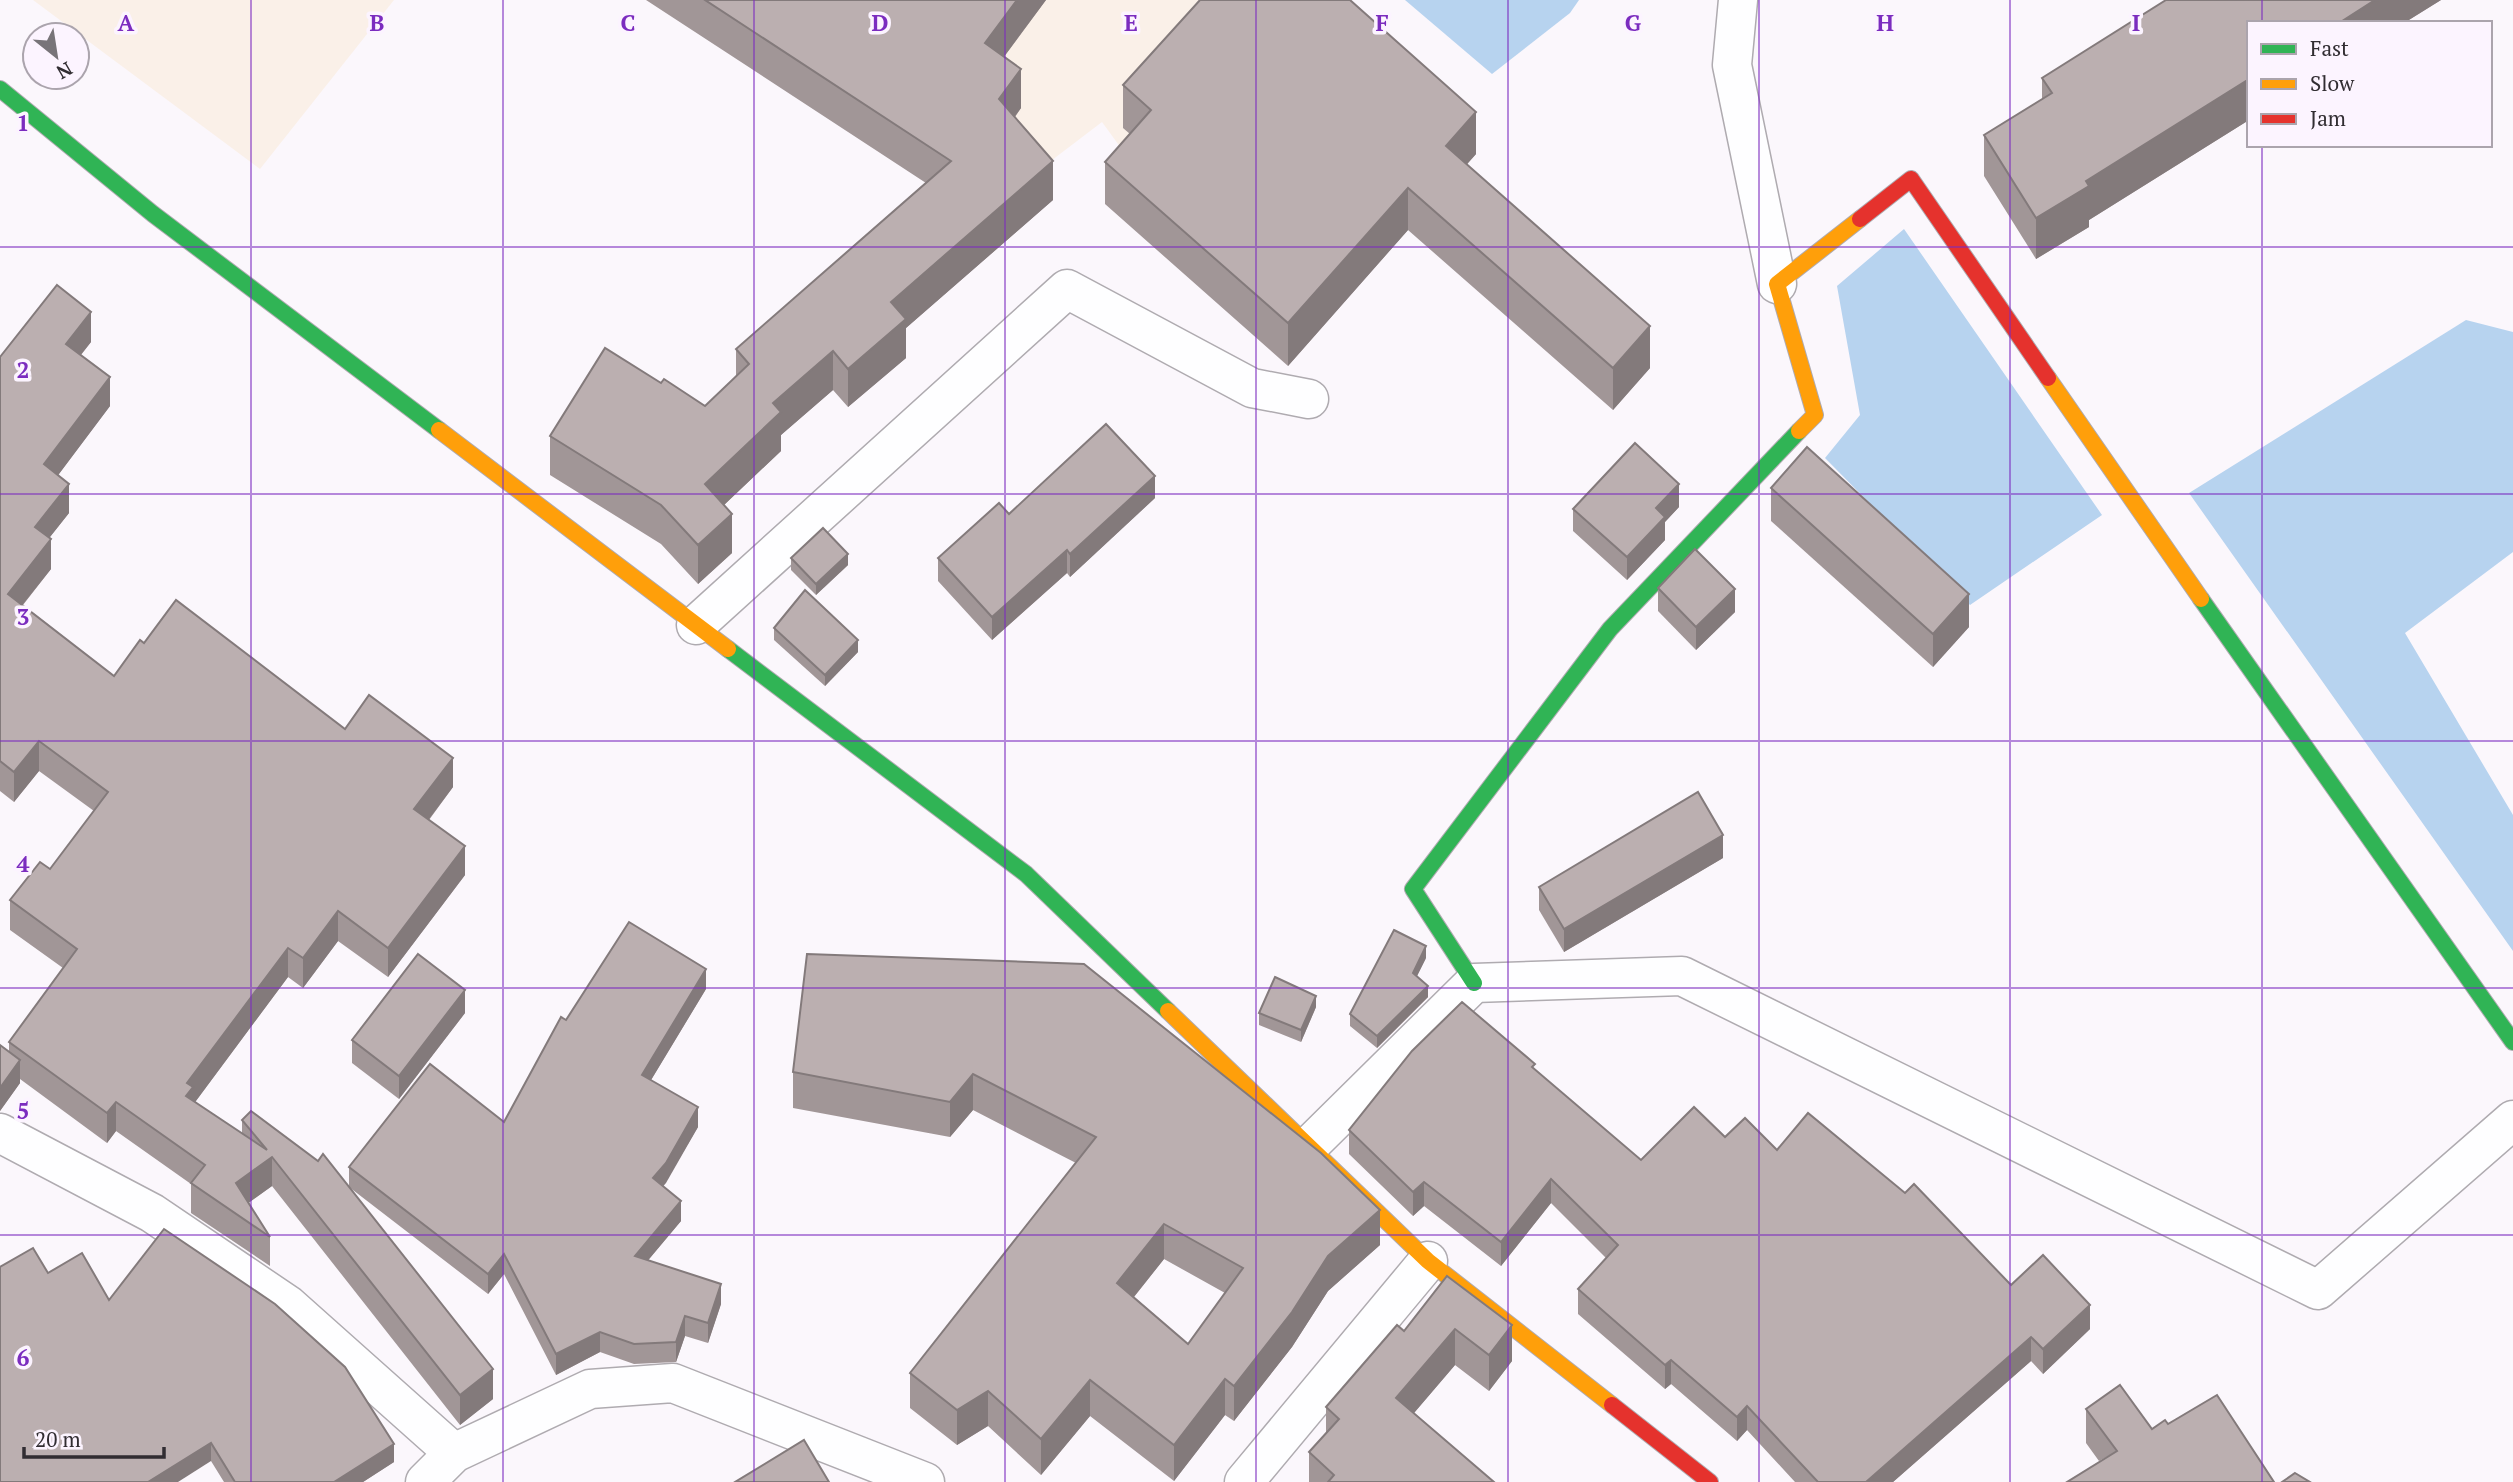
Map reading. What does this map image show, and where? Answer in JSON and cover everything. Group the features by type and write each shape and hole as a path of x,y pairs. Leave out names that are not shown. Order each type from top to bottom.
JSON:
{"street":[{"path":"1474,982 1413,888 1609,629 1815,415 1777,284 1732,65 1738,0"},
{"path":"0,89 153,214 1026,874 1428,1261 1710,1482"},
{"path":"1777,284 1911,179 2209,611 2513,1042"},
{"path":"696,625 1067,289 1252,388 1309,399"},
{"path":"1309,1146 1474,982 1682,976 2318,1290 2513,1120"},
{"path":"0,1133 152,1213 288,1305 454,1453"},
{"path":"1244,1482 1428,1261"},
{"path":"425,1482 454,1453 590,1389 673,1383 925,1482"}],"shaded area":[{"path":"33,0 394,0 260,169 91,43 91,21 61,21"},
{"path":"699,0 1240,0 1129,159 1102,122 997,202"}],"water":[{"path":"1405,0 1579,0 1570,13 1492,74"},
{"path":"1904,229 2102,515 1970,605 1825,458 1860,415 1837,286"},
{"path":"2466,320 2513,332 2513,552 2405,633 2513,815 2513,951 2189,493"}],"building":[{"path":"705,0 1017,0 985,43 1021,69 999,99 1053,161 891,302 906,319 848,369 833,351 773,403 781,412 705,484 732,514 698,545 661,505 550,436 605,348 661,383 664,379 705,406 749,364 736,349 951,161"},
{"path":"1200,0 1350,0 1476,112 1446,146 1650,326 1613,368 1408,188 1288,323 1105,162 1151,110 1123,85"},
{"path":"2166,0 2375,0 2342,21 2247,21 2247,80 2086,181 2089,186 2036,218 1984,135 2052,93 2042,78"},
{"path":"57,285 91,312 66,344 110,377 44,464 69,484 35,527 51,539 8,594 114,676 140,640 144,643 176,600 345,729 369,695 453,758 414,809 465,846 388,948 338,911 303,958 288,948 187,1083 193,1087 186,1096 267,1150 242,1120 251,1111 318,1161 323,1154 493,1369 460,1395 272,1157 236,1183 270,1237 191,1183 205,1165 116,1102 107,1113 9,1042 77,949 10,900 40,862 50,869 108,792 39,741 14,772 0,761 0,357"},
{"path":"1106,424 1155,476 1070,554 1067,550 992,617 938,558 999,503 1009,514"},
{"path":"1635,443 1679,484 1656,508 1665,517 1627,557 1573,509"},
{"path":"1807,447 1969,594 1933,634 1771,488"},
{"path":"823,528 848,554 816,584 791,558"},
{"path":"1695,549 1735,589 1696,627 1658,588"},
{"path":"805,590 858,640 825,675 774,628"},
{"path":"1698,792 1723,835 1564,929 1539,887"},
{"path":"629,922 706,969 642,1075 698,1107 666,1163 653,1178 681,1201 635,1256 721,1284 708,1323 685,1316 676,1342 634,1344 600,1332 556,1354 504,1254 488,1274 349,1167 430,1064 504,1122 561,1017 566,1020"},
{"path":"1394,930 1426,946 1413,973 1428,986 1377,1036 1350,1014"},
{"path":"418,954 465,990 399,1076 352,1040"},
{"path":"807,954 1084,964 1321,1153 1380,1210 1328,1256 1292,1312 1234,1386 1225,1379 1174,1445 1090,1380 1041,1439 988,1391 957,1410 910,1373 1096,1137 973,1074 950,1102 793,1072","holes":["1164,1224 1243,1268 1188,1344 1117,1283"]},
{"path":"1275,977 1316,996 1301,1030 1259,1013"},
{"path":"1462,1002 1535,1064 1532,1067 1641,1160 1694,1107 1725,1137 1745,1118 1777,1150 1808,1113 1905,1193 1914,1184 2011,1285 2043,1255 2090,1305 2043,1349 2031,1337 1866,1482 1818,1482 1747,1406 1737,1417 1671,1360 1665,1365 1578,1289 1618,1245 1551,1179 1501,1242 1424,1182 1413,1192 1349,1130 1412,1051"},
{"path":"0,1045 20,1060 0,1088"},
{"path":"164,1229 275,1304 345,1367 394,1444 334,1482 235,1482 211,1443 148,1482 0,1482 0,1267 33,1248 48,1273 82,1253 109,1300"},
{"path":"1447,1276 1512,1325 1489,1355 1455,1329 1396,1398 1494,1482 1328,1482 1334,1475 1309,1452 1339,1419 1326,1407 1397,1325 1404,1331"},
{"path":"2120,1385 2152,1429 2165,1420 2168,1424 2217,1395 2274,1482 2067,1482 2117,1451 2086,1409"},
{"path":"804,1440 829,1482 735,1482"},
{"path":"2295,1473 2310,1482 2282,1482"}],"traffic: fast":[{"path":"0,89 153,214 439,430"},
{"path":"1474,983 1413,889 1610,629 1799,431"},
{"path":"2201,599 2513,1042"},
{"path":"728,649 1026,874 1168,1011"}],"traffic: slow":[{"path":"1799,431 1815,415 1777,284 1860,219"},
{"path":"2048,378 2201,599"},
{"path":"439,430 728,649"},
{"path":"1168,1011 1428,1261 1612,1405"}],"traffic: jam":[{"path":"1860,219 1911,179 2048,378"},
{"path":"1612,1405 1710,1482"}]}
